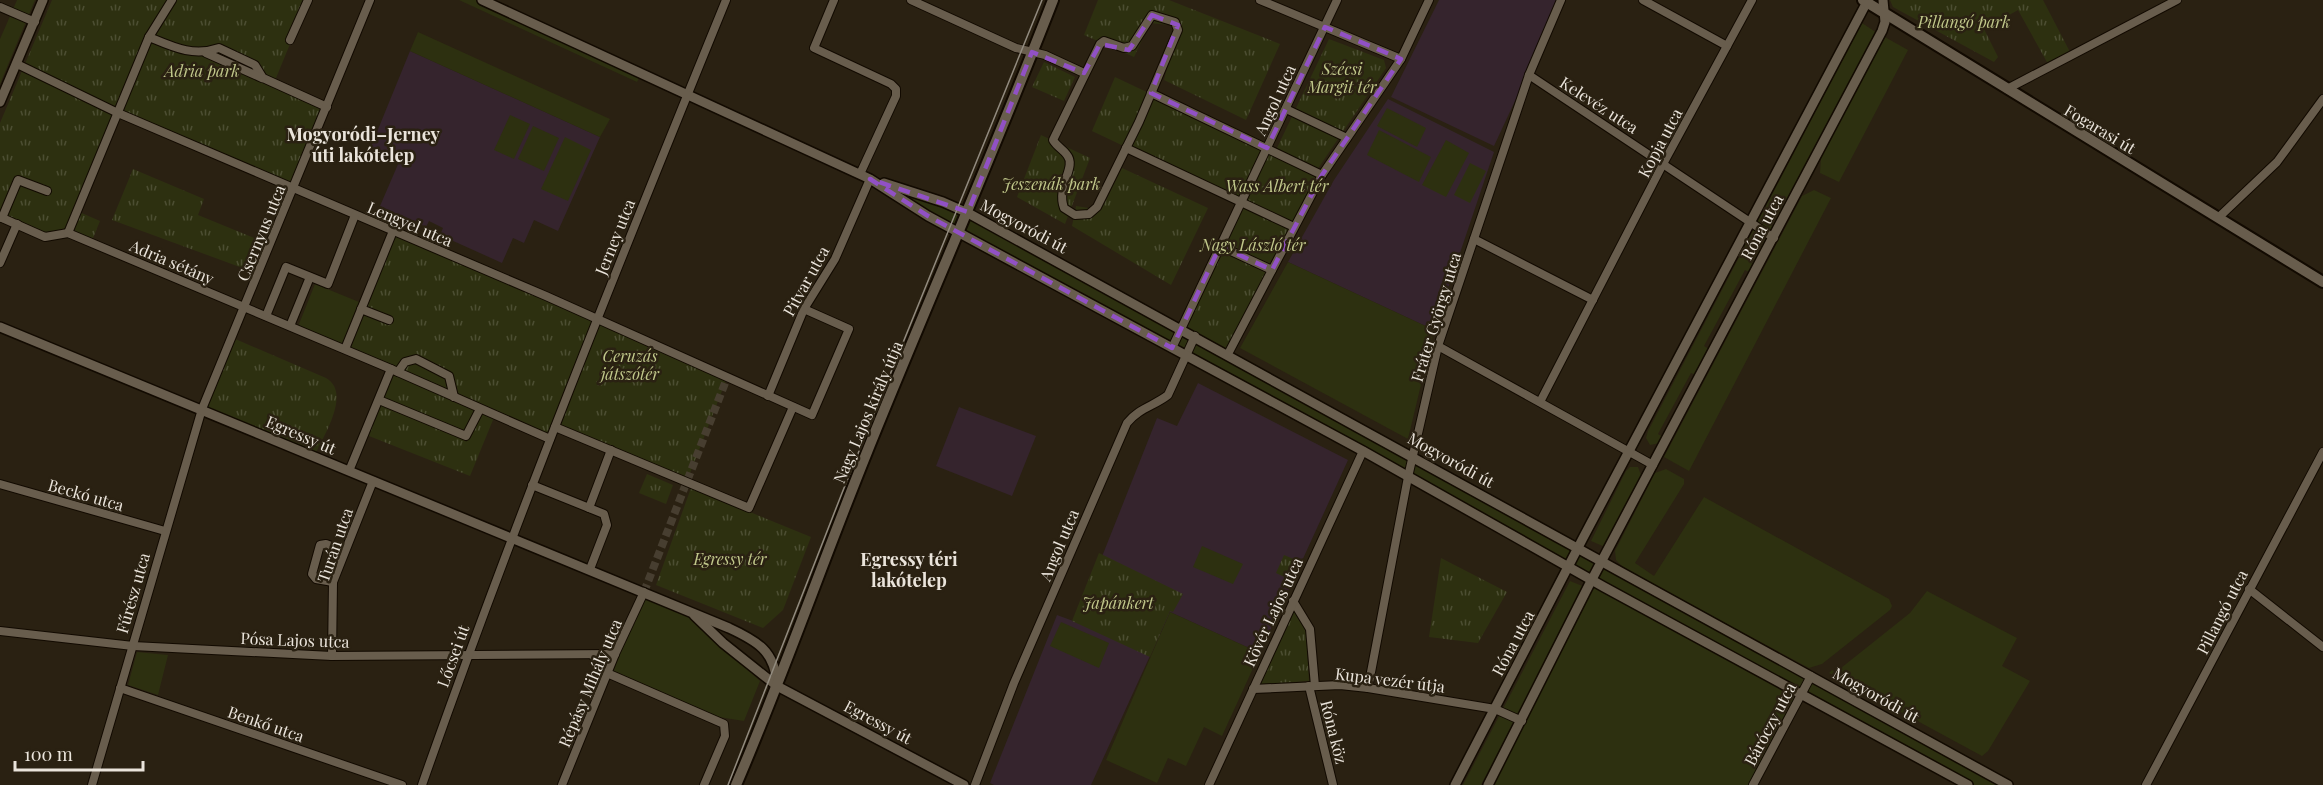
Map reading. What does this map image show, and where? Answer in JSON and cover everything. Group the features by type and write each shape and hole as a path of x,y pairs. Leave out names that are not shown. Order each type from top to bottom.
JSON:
{"main road":[{"name":"Nagy Lajos király útja","path":"736,785 777,686 787,653 864,459 968,213 1053,0"},
{"name":"Fogarasi út","path":"1866,1 2323,282"}],"street":[{"path":"0,102 43,0"},
{"path":"68,233 149,37 172,0"},
{"path":"290,40 308,0"},
{"name":"Csernyus utca","path":"202,409 246,308 370,0"},
{"name":"Mogyoródi út","path":"482,0 870,179 928,216 1363,451 1592,581 1968,785"},
{"name":"Jerney utca","path":"511,537 596,319 726,0"},
{"path":"834,0 814,48 891,84 896,89 896,96 860,174"},
{"path":"911,0 921,2 1017,48 1084,74"},
{"path":"1260,0 1401,59"},
{"name":"Angol utca","path":"1172,348 1337,0"},
{"path":"1228,354 1322,175 1401,59 1429,0"},
{"name":"Fráter György utca","path":"1368,688 1408,477 1438,346 1529,75 1561,0"},
{"path":"1643,0 1727,46"},
{"name":"Kopja utca","path":"1540,402 1663,164 1752,0"},
{"name":"Róna utca","path":"1488,785 1602,561 1882,31 1885,14 1883,0"},
{"path":"2007,89 2177,0"},
{"name":"Róna utca","path":"1455,785 1866,1"},
{"path":"0,7 35,22"},
{"path":"1152,15 1175,22 1178,30 1126,148 1094,210 1082,216 1069,213 1064,208 1060,193 1071,166 1068,155 1053,140 1084,74 1094,52 1104,41 1124,48 1132,46 1152,15"},
{"path":"149,37 179,50 206,52 219,48 255,65 263,78 327,107"},
{"name":"Lengyel utca","path":"17,64 117,113 596,319 793,407"},
{"name":"Kelevéz utca","path":"1529,75 1774,238"},
{"path":"1151,93 1322,175"},
{"path":"2218,218 2277,162 2323,99"},
{"path":"1286,109 1347,138"},
{"path":"1126,148 1294,227"},
{"name":"Mogyoródi út","path":"870,179 943,202 968,213 1181,328 2008,785"},
{"name":"Pitvar utca","path":"768,396 804,309 835,259 870,179"},
{"name":"Adria sétány","path":"47,191 18,180 1,217 45,237 68,233 395,370 550,439"},
{"path":"266,316 286,267 328,284 356,215"},
{"path":"0,263 17,224"},
{"path":"345,349 393,231"},
{"path":"1474,238 1593,300"},
{"path":"1220,246 1272,270"},
{"path":"290,326 310,277"},
{"path":"361,309 388,320"},
{"path":"555,427 749,508 793,407 812,415 849,329 804,309"},
{"name":"Egressy út","path":"0,327 688,609 752,640 772,659 777,686"},
{"name":"Angol utca","path":"975,785 1014,683 1127,423 1142,408 1168,394 1195,336"},
{"path":"1438,346 1630,450 1653,465"},
{"path":"349,471 379,400 395,370 405,362 416,359 449,376 454,397"},
{"path":"379,400 466,436 480,408"},
{"name":"Fűrész utca","path":"92,785 202,409"},
{"path":"589,508 610,450"},
{"name":"Kövér Lajos utca","path":"1209,785 1363,451"},
{"name":"Pillangó utca","path":"2146,785 2323,452"},
{"name":"Turán utca","path":"332,656 333,582 373,481"},
{"name":"Beckó utca","path":"0,484 165,531"},
{"path":"532,485 604,514 607,525 590,569"},
{"name":"Lőcsei út","path":"422,785 511,537"},
{"path":"333,582 316,579 312,574 317,550 320,545 326,544 344,551"},
{"path":"2249,590 2323,647"},
{"name":"Répásy Mihály utca","path":"562,785 615,654 644,592"},
{"name":"Róna köz","path":"1293,602 1310,629 1312,686 1333,785"},
{"name":"Egressy út","path":"688,609 723,643 777,686 964,785"},
{"path":"723,643 719,633 722,628 729,628"},
{"name":"Pósa Lajos utca","path":"0,632 132,646 332,656 467,657 615,654"},
{"path":"591,654 598,658 607,673 721,722 726,732 704,785"},
{"name":"Báróczy utca","path":"1753,785 1811,676"},
{"name":"Kupa vezér útja","path":"1253,689 1312,686 1368,688 1495,709 1522,721"},
{"name":"Benkő utca","path":"120,688 402,785"}],"highlighted area":[{"path":"1152,15 1178,25 1151,93 1267,148 1325,27 1401,59 1322,175 1272,270 1220,246 1172,348 928,216 870,179 968,212 1032,52 1084,73 1100,44 1129,50"}],"shaded area":[{"path":"1439,0 1562,0 1494,146 1391,97"},
{"path":"410,51 600,137 558,231 534,220 524,243 513,238 502,263 440,235 443,228 429,221 426,227 380,206 399,162 370,149"},
{"path":"1388,99 1494,152 1434,330 1288,262 1334,180"},
{"path":"1198,383 1348,460 1260,653 1170,612 1091,785 994,785 990,783 1057,615 1076,622 1157,418 1177,426"},
{"path":"959,407 1036,436 1012,496 936,466"}],"green space":[{"path":"17,0 35,0 0,84 0,39"},
{"name":"Adria park","path":"52,0 308,0 274,83 327,107 294,188 118,113 77,211 100,221 91,243 68,233 45,237 0,217 0,123"},
{"path":"459,0 477,0 640,76 637,82"},
{"path":"1098,0 1169,0 1280,44 1246,120 1164,80 1178,26 1150,23 1134,57 1084,35"},
{"name":"Pillangó park","path":"1890,0 2043,0 2070,52 2048,64 2018,10 1984,29 1998,57 1994,62 1893,7"},
{"path":"1862,23 1877,33 1753,274 1745,270 1704,346 1712,351 1698,376 1691,373 1658,434 1663,437 1660,443 1650,445 1646,438 1648,431"},
{"path":"418,32 610,119 600,137 410,51"},
{"path":"1883,36 1908,50 1839,182 1820,173 1821,157"},
{"name":"Szécsi Margit tér","path":"1329,39 1384,60 1386,68 1317,170 1276,150"},
{"path":"1044,62 1075,77 1064,101 1032,87"},
{"name":"Wass Albert tér","path":"1115,77 1322,175 1294,227 1092,131"},
{"path":"1387,108 1426,128 1417,147 1377,126"},
{"path":"510,115 530,124 514,159 494,150"},
{"path":"533,126 559,138 544,171 518,159"},
{"path":"1379,130 1431,157 1419,182 1367,155"},
{"name":"Jeszenák park","path":"1041,135 1090,158 1065,224 1017,197"},
{"path":"565,137 591,150 568,201 541,189"},
{"path":"1446,140 1469,153 1446,197 1422,185"},
{"path":"1470,163 1486,171 1470,203 1454,195"},
{"path":"1122,168 1208,208 1171,285 1072,226 1076,206 1101,210"},
{"path":"133,169 204,199 198,215 259,240 248,270 112,220"},
{"path":"870,179 943,202 2008,785 1968,785 1802,695 1753,785 1488,785 1592,580"},
{"path":"1814,190 1831,198 1689,471 1664,457 1802,196"},
{"name":"Nagy László tér","path":"1242,206 1292,229 1227,350 1185,327"},
{"name":"Ceruzás játszótér","path":"393,231 727,378 687,481 555,427 550,439 495,415 470,476 364,434 391,370 345,349"},
{"path":"1288,262 1434,330 1408,439 1240,348"},
{"path":"315,284 364,304 345,349 297,329"},
{"path":"233,338 326,378 333,385 336,404 329,427 314,457 202,409"},
{"path":"1630,467 1638,467 1642,478 1605,547 1591,541"},
{"path":"1666,469 1684,479 1684,484 1635,563 1654,576 1704,497 1889,599 1892,606 1890,610 1822,664 1809,668 1626,570 1616,560 1615,551 1655,473"},
{"path":"647,474 673,485 666,504 639,493"},
{"name":"Egressy tér","path":"691,488 811,537 783,610 763,628 656,585"},
{"path":"1202,546 1243,564 1233,584 1193,567"},
{"name":"Japánkert","path":"1099,553 1183,594 1173,612 1170,611 1150,657 1072,621"},
{"path":"1284,555 1303,563 1295,582 1276,573"},
{"path":"1441,558 1507,592 1478,643 1429,637"},
{"path":"1570,581 1585,587 1481,785 1463,785"},
{"path":"1927,591 2017,638 2002,666 2030,681 1988,751 1982,756 1829,673 1832,670 1836,672 1910,613"},
{"path":"638,595 688,616 760,681 744,721 706,715 607,673"},
{"path":"1294,609 1306,632 1309,681 1261,684"},
{"path":"1170,612 1260,653 1222,736 1204,727 1186,766 1168,758 1157,783 1106,760"},
{"path":"1061,622 1109,643 1099,668 1050,646"},
{"path":"137,652 168,655 158,695 128,685"}],"tunnel":[{"path":"644,592 727,378"}],"tram line":[{"path":"728,785 842,493 1042,0"}],"district":[{"name":"Mogyoródi–Jerney úti lakótelep","path":"363,145"},
{"name":"Egressy téri lakótelep","path":"909,570"}]}
